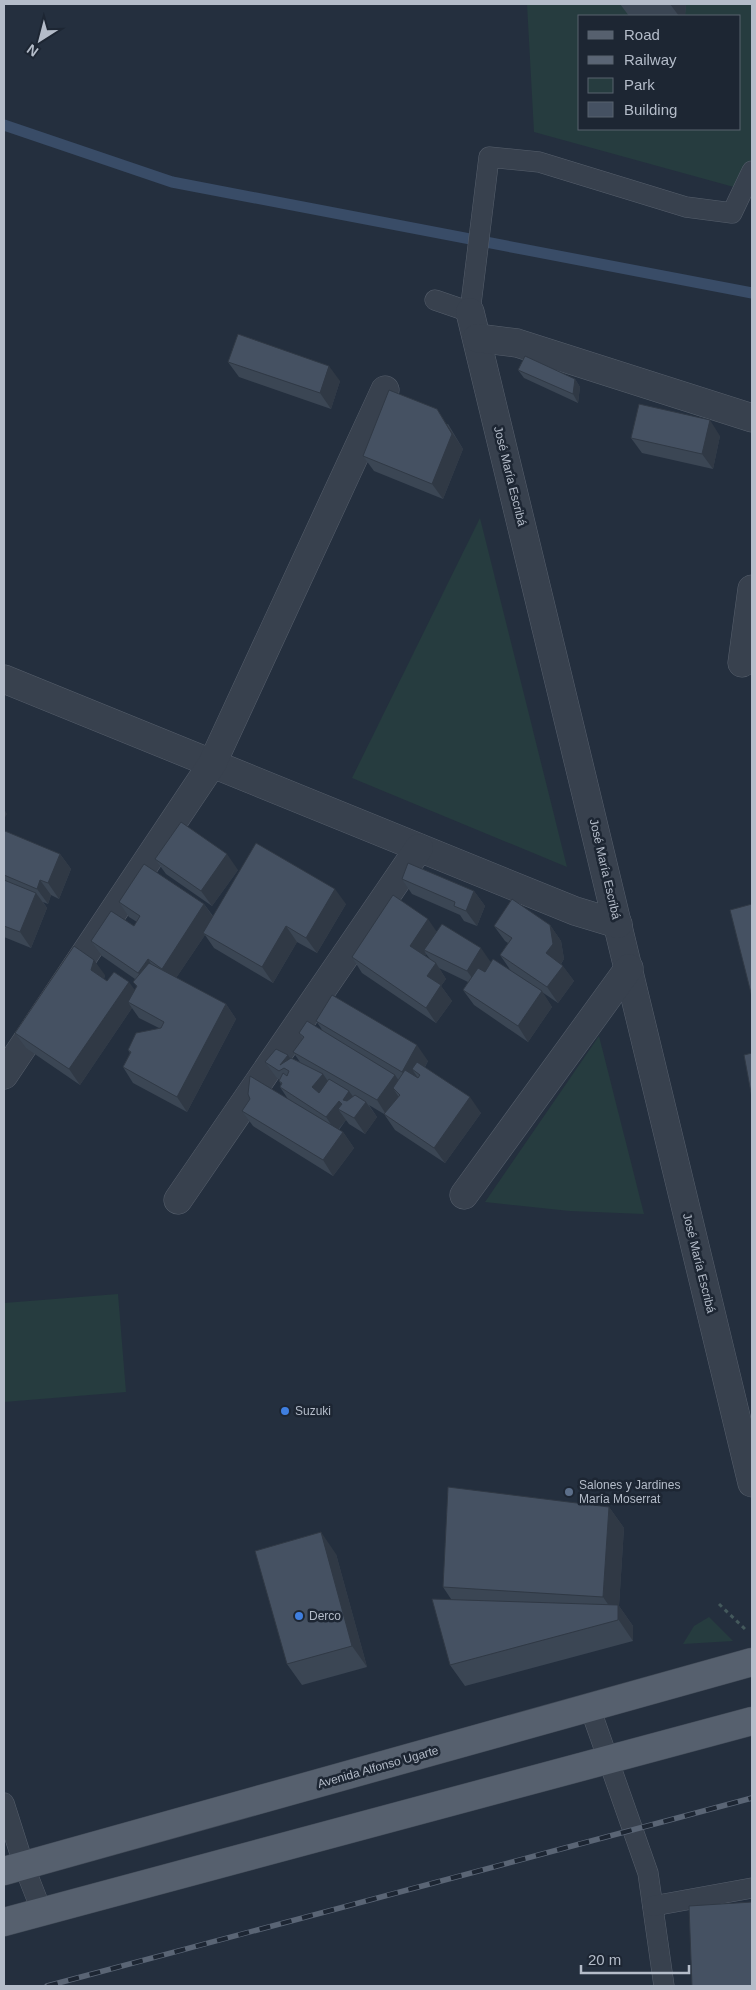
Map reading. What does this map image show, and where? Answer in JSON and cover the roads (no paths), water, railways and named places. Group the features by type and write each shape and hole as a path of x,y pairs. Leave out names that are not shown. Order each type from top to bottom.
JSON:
{"main road":[{"name":"Avenida Alfonso Ugarte","path":"14,1868 752,1662"},
{"path":"4,1922 752,1721"}],"street":[{"path":"474,325 517,343 752,418"},
{"name":"José María Escribá","path":"474,325 752,1483"},
{"path":"4,1075 212,764 385,390"},
{"path":"742,663 752,589"},
{"path":"4,679 575,911 618,924"},
{"path":"178,1200 419,848"},
{"path":"464,1196 629,968"}],"lane":[{"name":"José María Escribá","path":"474,325 478,255 489,157 539,162 686,207 732,213 752,171"},
{"path":"435,300 474,325"},
{"path":"590,1708 648,1873 664,1986"},
{"path":"4,1803 14,1868 42,1912"},
{"path":"653,1906 752,1888"}],"waterway":[{"path":"4,125 172,182 752,293"}],"railway":[{"path":"47,1986 752,1798"}],"place":[{"name":"Suzuki","path":"285,1411"},
{"name":"Salones y Jardines María Moserrat","path":"569,1492"},
{"name":"Derco","path":"299,1616"}]}
